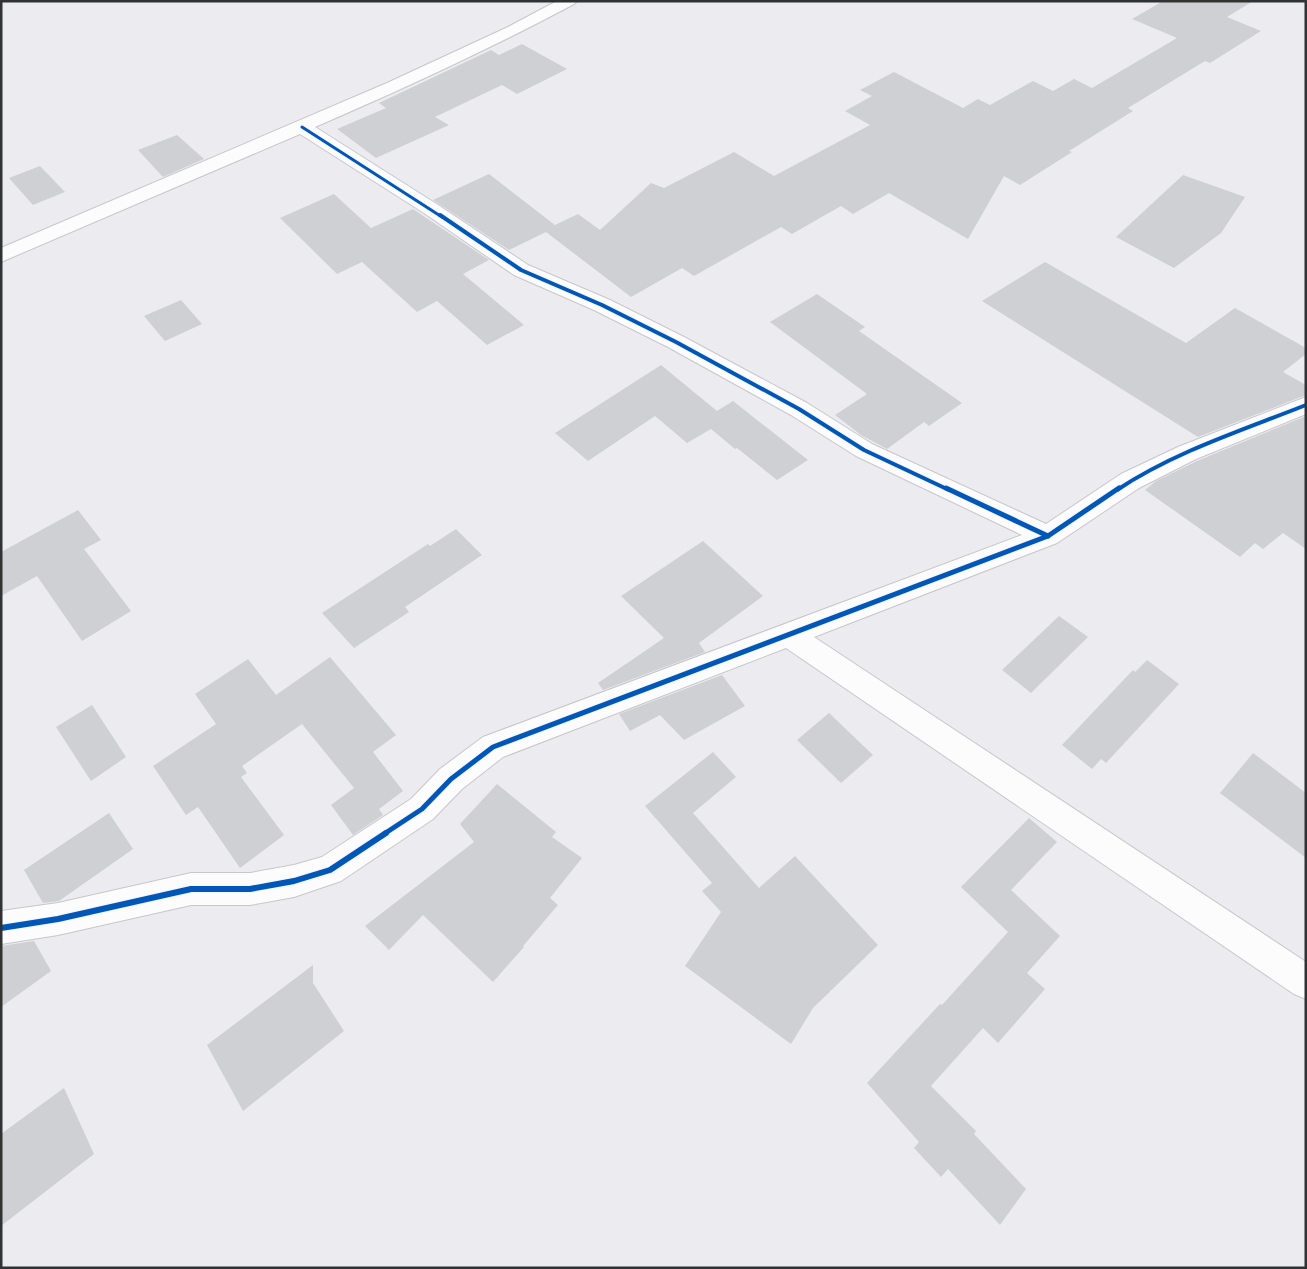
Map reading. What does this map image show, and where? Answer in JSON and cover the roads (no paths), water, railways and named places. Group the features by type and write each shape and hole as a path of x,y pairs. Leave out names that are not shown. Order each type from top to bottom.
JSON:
{"street":[{"path":"1,256 302,127 514,30 570,1"},
{"path":"302,127 431,208 521,270 602,305 676,342 799,409 864,450 1048,536"},
{"path":"1,928 58,919 191,889 250,889 294,881 330,870 422,809 451,779 492,747 1048,536 1130,481 1187,454 1306,405"},
{"path":"789,635 1306,982"}]}
